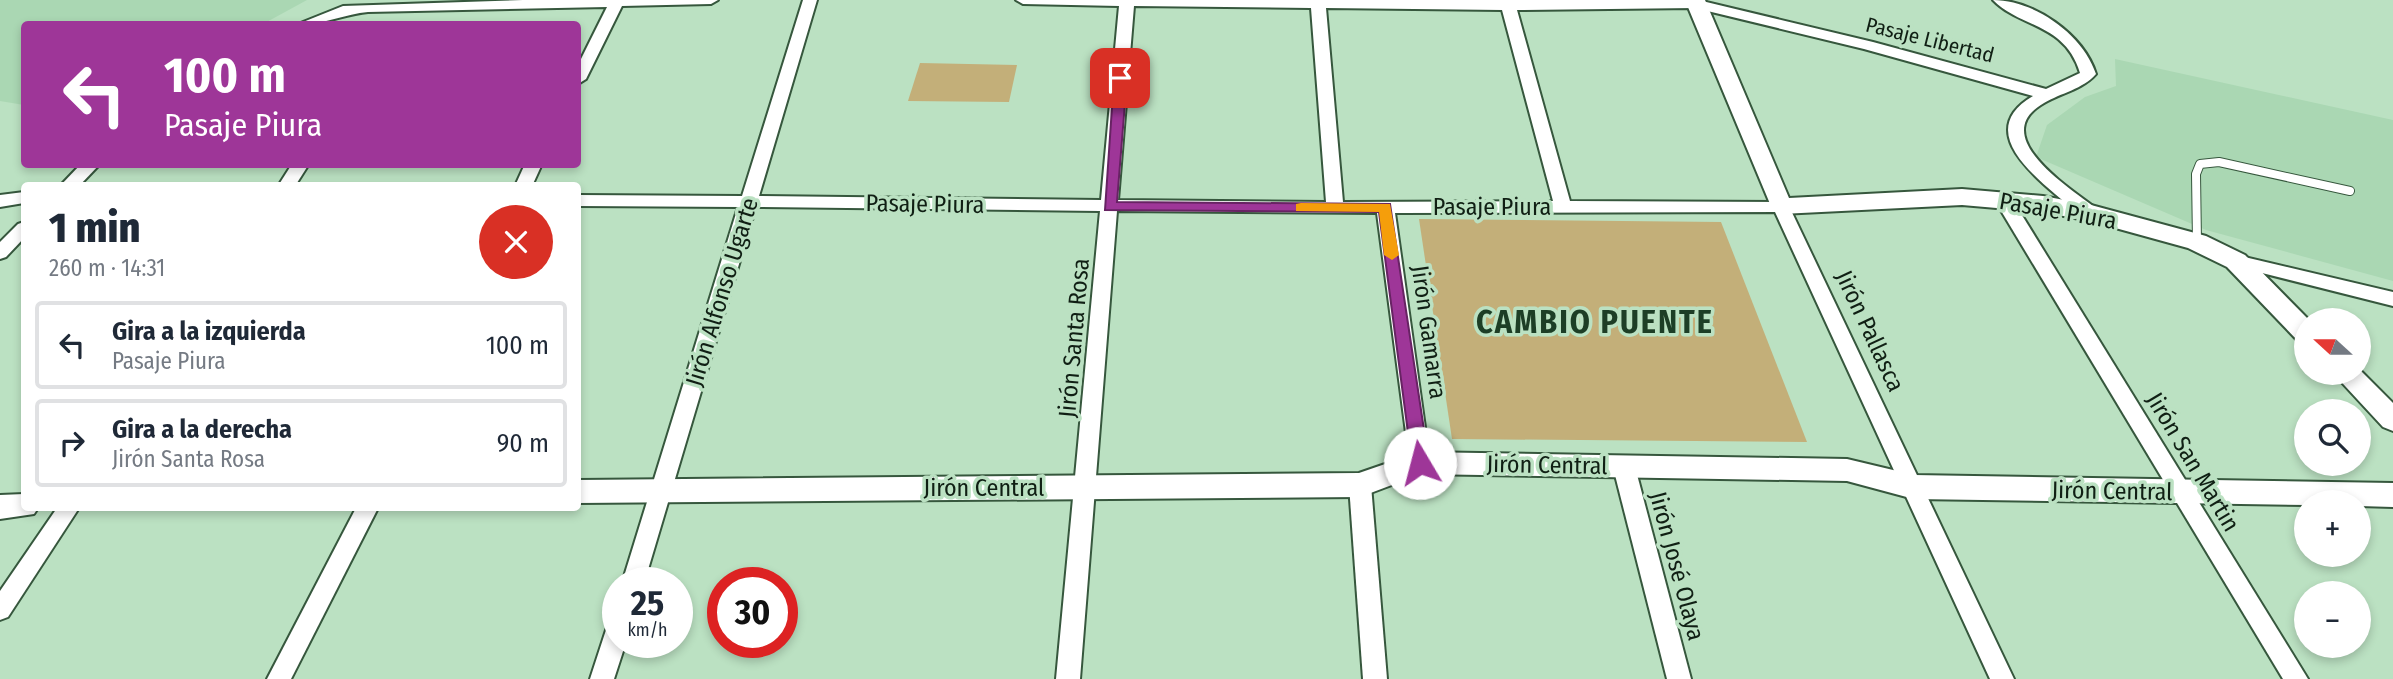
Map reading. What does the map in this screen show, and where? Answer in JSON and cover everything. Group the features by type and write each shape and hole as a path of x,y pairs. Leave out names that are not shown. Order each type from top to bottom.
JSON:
{"street":[{"path":"312,21 343,10 413,3 711,0"},
{"name":"Jirón Alfonso Ugarte","path":"638,567 810,0"},
{"name":"Pasaje Libertad","path":"1023,0 1318,5 1690,1 1946,65 2045,94"},
{"name":"Jirón Santa Rosa","path":"1068,679 1126,0"},
{"path":"2000,0 2065,38 2086,59 2088,74 2078,82 2045,94 2024,109 2015,121 2015,140 2025,159 2091,213"},
{"path":"581,73 617,1"},
{"name":"Jirón Pallasca","path":"1690,1 1781,206 2002,679"},
{"path":"401,21 413,3"},
{"path":"1508,3 1563,207"},
{"path":"1318,5 1335,208"},
{"path":"72,182 88,168"},
{"name":"Pasaje Piura","path":"581,200 1335,208 1781,206 1951,197 2003,199 2091,213 2197,243 2235,261 2393,299"},
{"path":"0,201 21,198"},
{"name":"Jirón San Martin","path":"2003,199 2180,493 2296,679"},
{"name":"Jirón Gamarra","path":"1385,207 1420,463"},
{"path":"0,253 21,231"},
{"path":"2235,261 2294,321"},
{"path":"2358,385 2393,420"},
{"name":"Jirón Central","path":"581,492 1360,485 1420,463 1847,470 1914,487 2393,495"},
{"name":"Jirón José Olaya","path":"1624,467 1679,679"},
{"path":"1360,485 1375,679"},
{"path":"0,507 21,506"},
{"path":"0,610 66,511"},
{"path":"279,679 365,511"},
{"path":"602,679 609,658"}],"lane":[{"path":"2197,243 2196,174 2200,164 2219,162 2350,191"}],"shaded area":[{"path":"0,0 307,0 268,21 21,21 21,104 0,101"},
{"path":"2115,59 2393,120 2393,281 2206,230 2036,157 2047,125 2085,97 2116,86"},
{"path":"920,63 1017,65 1009,102 908,101"},
{"path":"1419,219 1721,222 1807,442 1452,439"}],"slow traffic":[{"path":"1301,207 1385,207 1392,255"}],"district":[{"name":"CAMBIO PUENTE","path":"1595,322"}],"route":[{"path":"1120,78 1110,206 1385,207 1420,463"}]}
